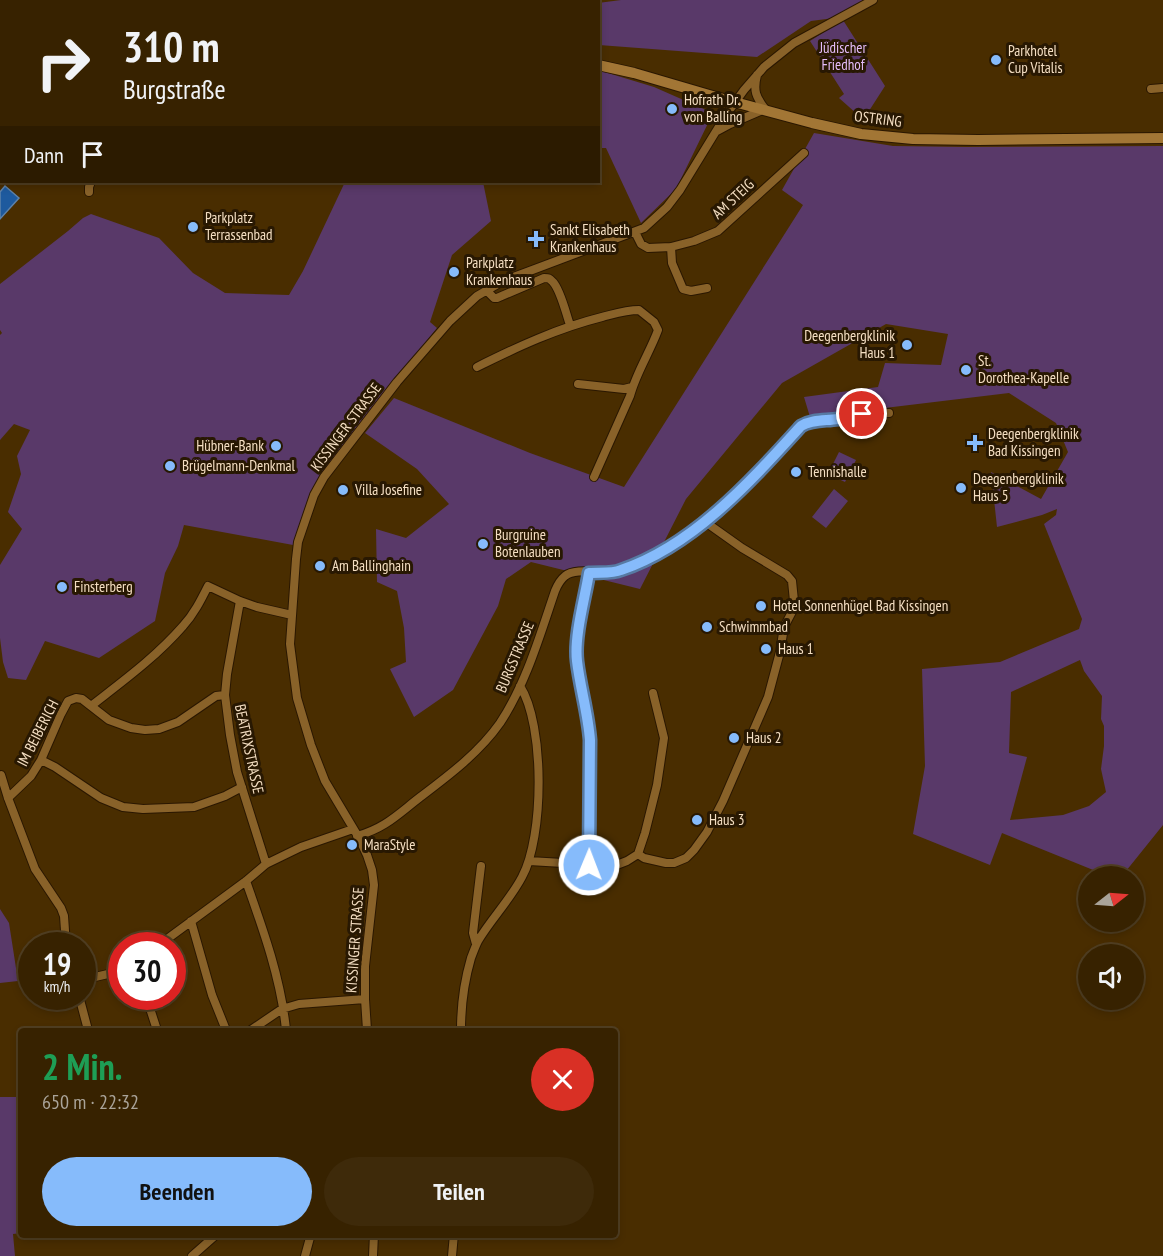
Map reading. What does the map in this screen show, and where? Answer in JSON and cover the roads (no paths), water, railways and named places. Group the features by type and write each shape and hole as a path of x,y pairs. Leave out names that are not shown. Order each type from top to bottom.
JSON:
{"main road":[{"name":"OSTRING","path":"600,65 812,123 861,134 913,139 978,140 1163,138"}],"street":[{"name":"KISSINGER STRASSE","path":"367,1028 365,966 374,885 372,870 355,832 325,781 300,712 292,672 290,644 298,542 314,495 324,477 397,382 450,321 477,296 503,281 636,232 649,224 667,207 680,190 736,102 757,75 776,56 794,43 873,0"},
{"path":"717,131 765,109 756,94 754,85 757,75"},
{"path":"1151,89 1163,88"},
{"name":"AM STEIG","path":"636,232 641,244 648,248 671,247 718,231 804,153"},
{"path":"89,192 91,183"},
{"path":"671,247 672,263 683,289 691,291 707,288"},
{"path":"486,290 497,298 549,278 558,290 570,325"},
{"path":"477,367 521,345 570,325 633,310 639,310 654,322 658,330 594,477"},
{"path":"578,384 624,389 632,387"},
{"name":"BURGSTRASSE","path":"176,932 266,864 301,847 355,832 371,832 388,823 461,765 499,723 520,686 560,581 569,573 619,571 658,554 723,506 801,426 812,421 889,413"},
{"path":"638,854 644,858 674,863 686,858 707,832 736,773 768,697 784,627 793,610 792,581 787,575 742,548 704,521"},
{"path":"589,573 580,619 577,660 589,720 589,865"},
{"path":"225,695 216,696 188,717 159,729 131,729 109,720 91,706 158,652 184,625 208,586 257,607 292,615"},
{"name":"BEATRIXSTRASSE","path":"240,601 225,695 230,735 242,787 266,864"},
{"path":"461,1028 462,995 476,944 523,876 529,861 537,820 539,768 537,745 528,701 520,686"},
{"path":"529,861 614,866 638,854 657,785 664,738 653,693"},
{"name":"IM BEIBERICH","path":"8,798 31,776 41,760 68,701 76,698 82,699 91,706"},
{"path":"41,760 100,798 123,807 143,809 194,807 242,787"},
{"path":"1,775 35,869 61,908 65,932"},
{"path":"476,944 473,933 481,866"},
{"path":"246,881 269,948 286,1028"},
{"path":"191,921 212,995 225,1028"},
{"path":"254,1028 282,1009 299,1004 365,999"},
{"path":"83,1010 87,1028"},
{"path":"151,1010 156,1028"},
{"path":"192,1256 212,1238"},
{"path":"305,1256 310,1238"},
{"path":"373,1256 374,1238"},
{"path":"452,1256 454,1238"}],"water":[{"path":"5,186 19,198 0,219 0,192"}],"place":[{"name":"Parkhotel Cup Vitalis","path":"996,60"},
{"name":"Hofrath Dr. von Balling","path":"672,109"},
{"name":"Parkplatz Terrassenbad","path":"193,227"},
{"name":"Sankt Elisabeth Krankenhaus","path":"536,239"},
{"name":"Parkplatz Krankenhaus","path":"454,272"},
{"name":"Deegenbergklinik Haus 1","path":"907,345"},
{"name":"St. Dorothea-Kapelle","path":"966,370"},
{"name":"Deegenbergklinik Bad Kissingen","path":"975,443"},
{"name":"Hübner-Bank","path":"276,446"},
{"name":"Brügelmann-Denkmal","path":"170,466"},
{"name":"Tennishalle","path":"796,472"},
{"name":"Deegenbergklinik Haus 5","path":"961,488"},
{"name":"Villa Josefine","path":"343,490"},
{"name":"Burgruine Botenlauben","path":"483,544"},
{"name":"Am Ballinghain","path":"320,566"},
{"name":"Finsterberg","path":"62,587"},
{"name":"Hotel Sonnenhügel Bad Kissingen","path":"761,606"},
{"name":"Schwimmbad","path":"707,627"},
{"name":"Haus 1","path":"766,649"},
{"name":"Haus 2","path":"734,738"},
{"name":"Haus 3","path":"697,820"},
{"name":"MaraStyle","path":"352,845"}],"park label":[{"name":"Jüdischer Friedhof","path":"843,56"}]}
